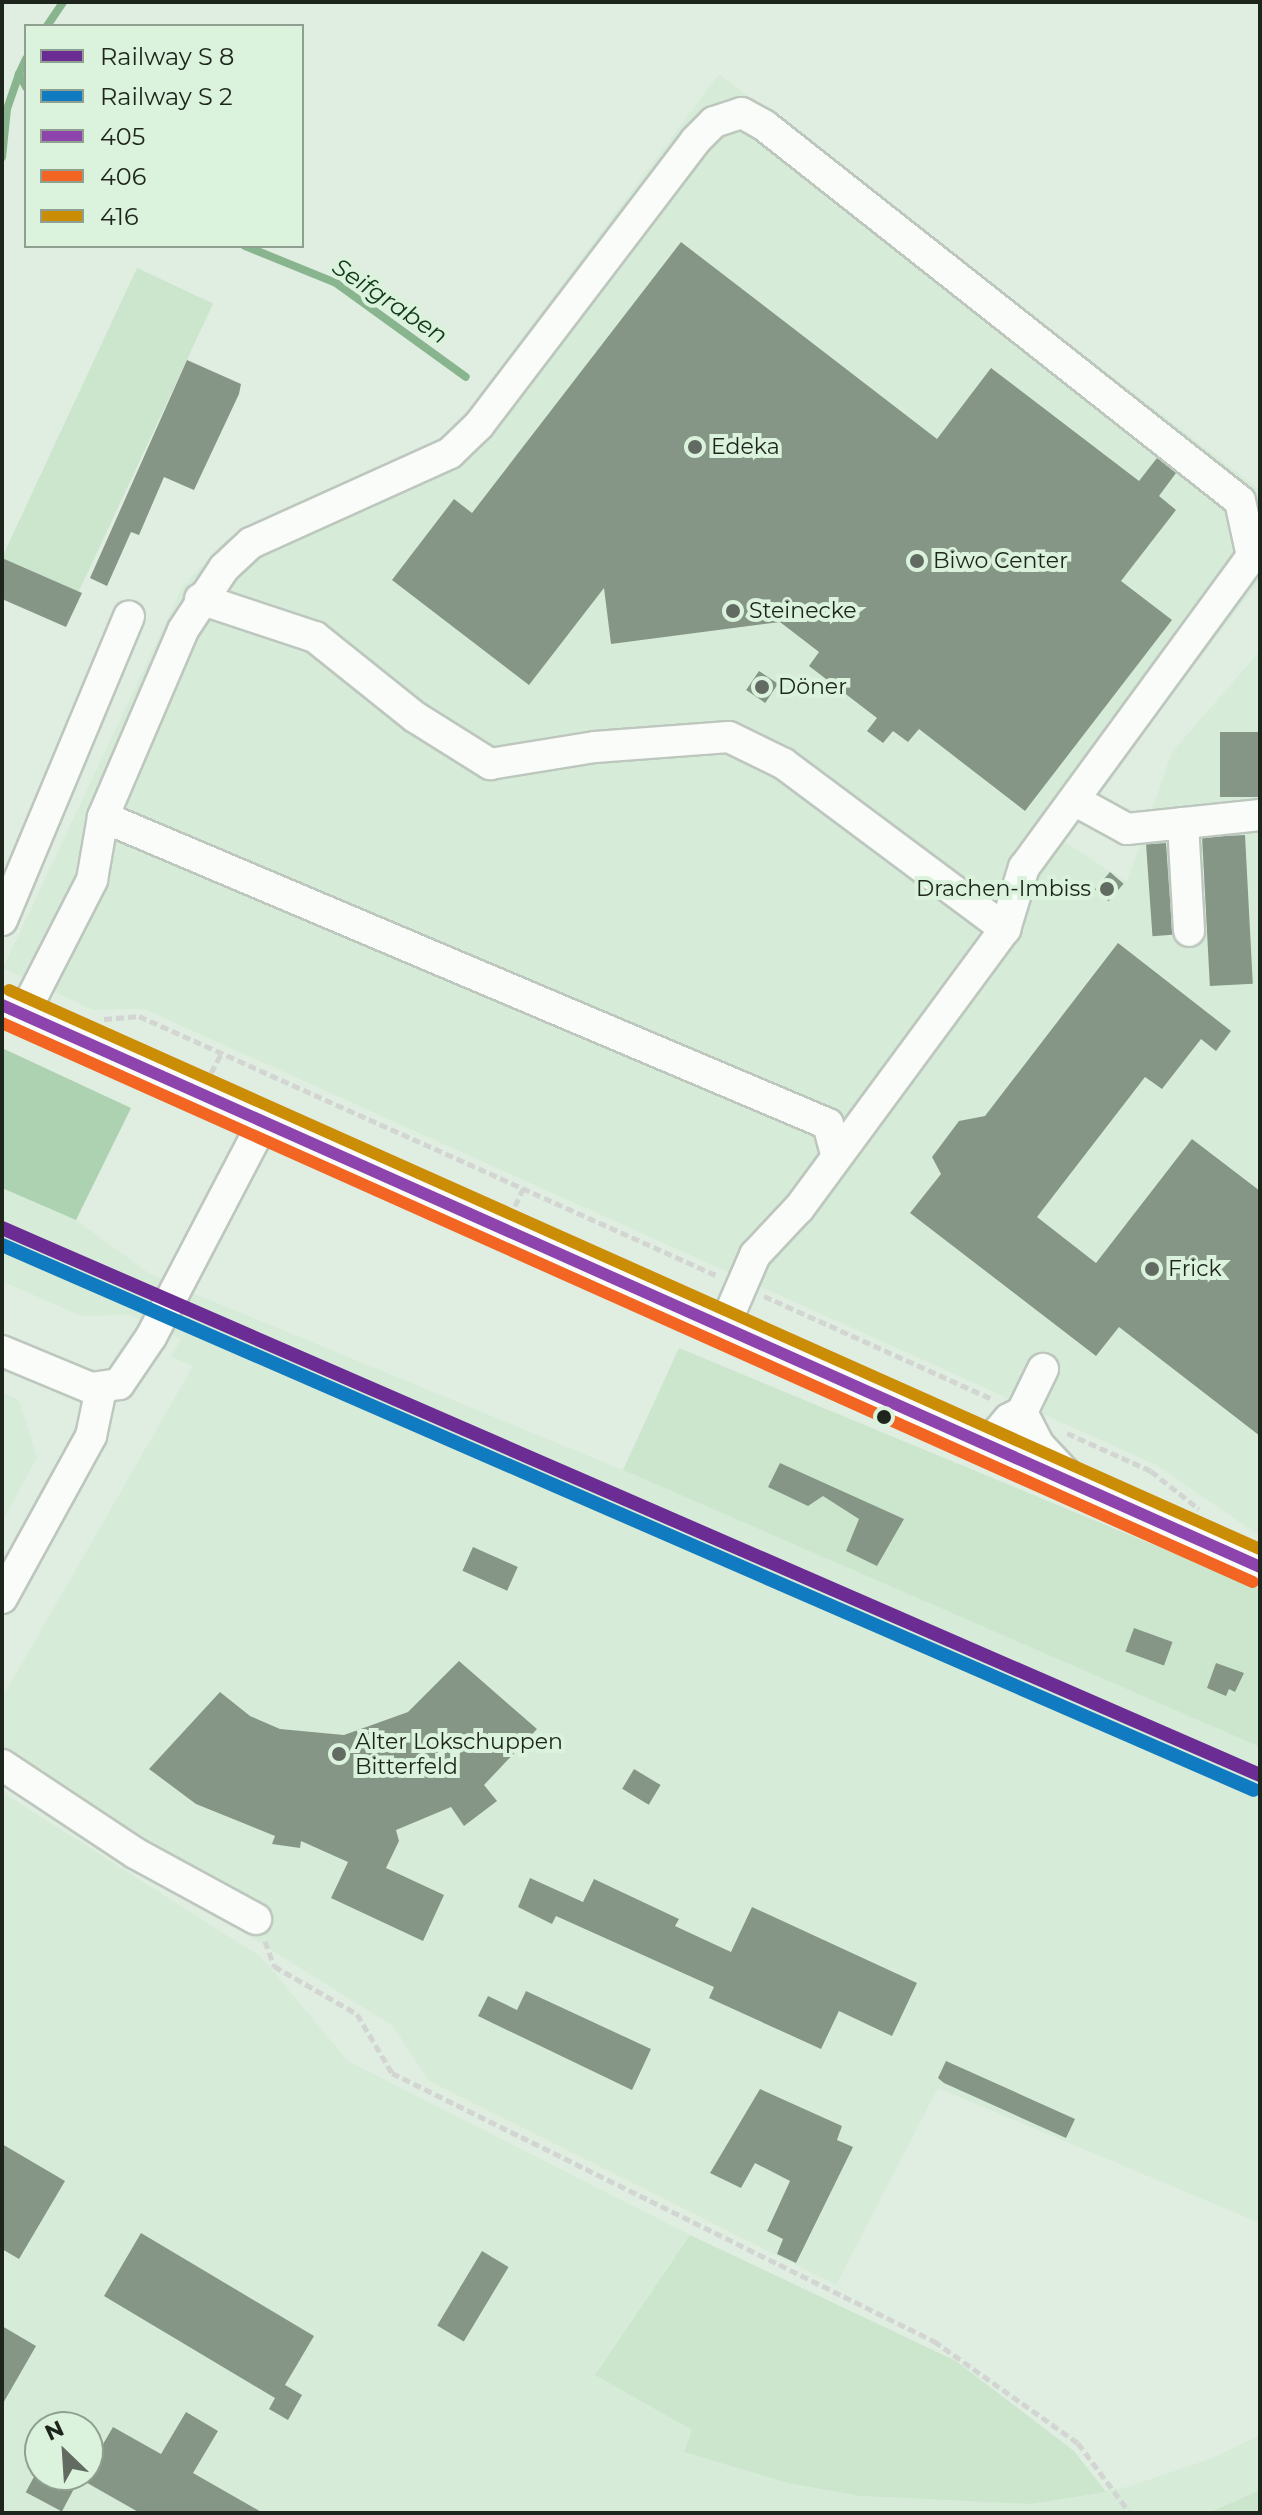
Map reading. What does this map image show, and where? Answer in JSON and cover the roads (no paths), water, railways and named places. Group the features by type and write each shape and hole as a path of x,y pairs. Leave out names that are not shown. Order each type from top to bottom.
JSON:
{"street":[{"path":"723,1329 755,1255 779,1234 1005,929 1024,867 1076,801 1252,556 1240,501 765,126 742,113 714,122 695,141 479,425 450,453 251,543 200,599 103,817 92,880 13,1010 723,1329 1260,1567"},
{"path":"200,599 258,622 292,625 315,637 415,717 490,764 595,747 729,737 784,764 1005,929"},
{"path":"2,920 129,617"},
{"path":"1076,801 1127,829 1260,815"},
{"path":"103,817 828,1124 836,1154"},
{"path":"1183,823 1189,931"},
{"path":"2,1351 101,1389 119,1384 142,1352 263,1123"},
{"path":"987,1445 1009,1419 1022,1412 1043,1369"},
{"path":"2,1598 91,1436 101,1389"},
{"path":"1022,1412 1038,1444 1076,1486"},
{"path":"2,1765 135,1853 256,1919"}],"waterway":[{"name":"Seifgraben","path":"48,24 63,2"},
{"name":"Seifgraben","path":"24,63 19,74 24,83"},
{"path":"2,157 7,109 19,74"},
{"name":"Seifgraben","path":"250,248 336,283 466,377"}],"place":[{"name":"Edeka","path":"695,447"},
{"name":"Biwo Center","path":"917,561"},
{"name":"Steinecke","path":"733,611"},
{"name":"Döner","path":"762,687"},
{"name":"Drachen-Imbiss","path":"1107,889"},
{"name":"Frick","path":"1152,1269"},
{"name":"Alter Lokschuppen Bitterfeld","path":"339,1754"}]}
